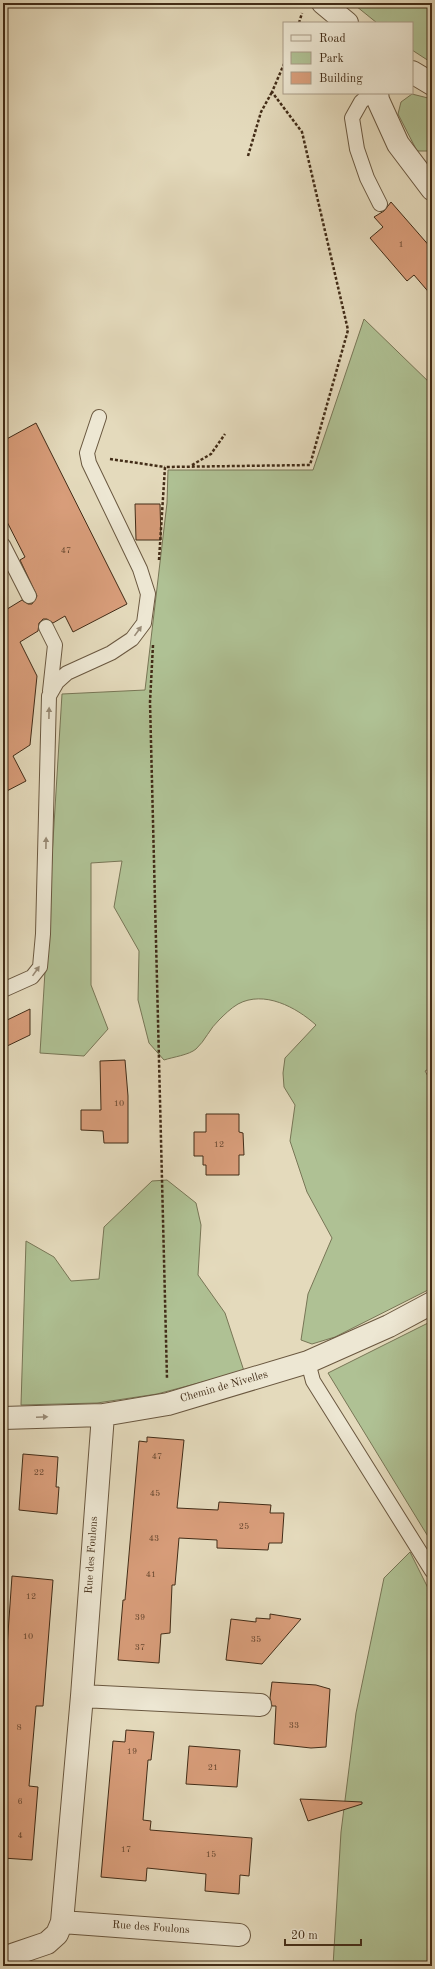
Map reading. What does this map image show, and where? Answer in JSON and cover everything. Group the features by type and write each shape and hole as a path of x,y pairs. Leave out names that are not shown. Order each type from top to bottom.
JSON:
{"street":[{"path":"323,3 346,22"},
{"path":"413,73 432,84"},
{"path":"377,94 378,100 398,144 432,189"},
{"name":"Chemin de Nivelles","path":"3,1418 103,1415 168,1404 308,1362 388,1326 432,1303"},
{"name":"Rue des Foulons","path":"3,1958 47,1943 57,1934 62,1922 82,1696 103,1415"},
{"path":"82,1696 260,1705"},
{"name":"Rue des Foulons","path":"62,1922 239,1935"}],"lane":[{"path":"370,94 360,102 352,118 357,149 366,178 380,204"},
{"path":"49,696 57,682 67,673 112,653 132,639 144,623 148,594 140,569 89,463 87,453 99,418"},
{"path":"3,545 29,596"},
{"path":"3,990 32,977 40,967 43,934 49,696 55,645 46,627"},
{"path":"308,1362 313,1381 432,1571"}],"path":[{"path":"248,156 261,112 272,92 283,66"},
{"path":"89,463 112,459 165,467 191,465 310,465 348,330 302,132 272,92"},
{"path":"191,465 211,454 225,434"},
{"path":"159,561 165,467"},
{"path":"154,640 150,702 168,1404"}],"green space":[{"path":"357,3 432,3 432,63 413,51 413,22 376,22 356,6"},
{"path":"412,94 432,99 432,151 417,151 398,114 401,102"},
{"path":"364,319 432,385 432,1067 425,1071 432,1083 432,1288 335,1337 312,1344 301,1340 308,1294 332,1238 307,1192 290,1141 295,1105 284,1087 283,1073 285,1058 316,1025 299,1012 279,1002 258,999 248,1000 233,1007 225,1014 196,1049 164,1060 149,1043 138,1000 139,951 114,907 122,861 91,863 91,985 108,1029 84,1056 40,1053 62,694 145,690 167,503 168,470 313,470"},
{"path":"167,1180 196,1203 201,1225 198,1275 225,1313 244,1371 157,1394 97,1403 21,1405 26,1241 54,1257 71,1281 99,1279 104,1227 152,1181"},
{"path":"432,1321 432,1543 328,1373"},
{"path":"410,1552 432,1596 432,1966 333,1966 341,1832 356,1713 384,1578"}],"building":[{"path":"391,202 432,249 432,296 414,275 407,281 370,238 383,227 374,217 384,211"},
{"path":"36,423 127,604 73,632 65,616 53,623 47,619 43,619 39,623 38,631 20,642 37,676 30,745 13,756 26,781 3,793 3,609 4,611 22,600 28,604 32,604 37,596 20,560 25,557 3,514 3,441"},
{"path":"135,504 160,504 161,540 136,540"},
{"path":"30,1009 30,1035 3,1048 3,1022"},
{"path":"125,1060 128,1096 128,1143 104,1143 103,1131 81,1130 81,1110 101,1110 100,1061"},
{"path":"206,1114 239,1114 239,1132 243,1133 244,1155 239,1155 239,1175 206,1175 206,1165 203,1165 203,1156 194,1156 194,1132 206,1132"},
{"path":"147,1437 184,1440 177,1508 218,1510 219,1502 271,1505 270,1513 284,1513 282,1543 269,1543 268,1550 217,1548 217,1540 179,1538 175,1585 172,1585 170,1633 161,1634 159,1663 118,1660 123,1600 125,1600 139,1441 147,1442"},
{"path":"23,1454 58,1457 56,1487 59,1487 57,1514 19,1510"},
{"path":"12,1576 53,1580 43,1706 36,1706 29,1786 38,1787 32,1860 3,1858 3,1676 5,1676"},
{"path":"270,1614 301,1619 262,1664 226,1660 231,1619 256,1622 256,1618 270,1619"},
{"path":"272,1682 316,1685 330,1689 326,1747 311,1748 274,1744 276,1706 272,1706 270,1698"},
{"path":"126,1730 154,1732 151,1760 148,1760 143,1820 151,1821 150,1830 252,1838 249,1876 240,1875 239,1894 205,1891 206,1874 147,1868 146,1881 101,1877 113,1741 125,1742"},
{"path":"189,1746 240,1750 237,1787 186,1784"},
{"path":"300,1799 362,1802 362,1804 308,1821"}]}
